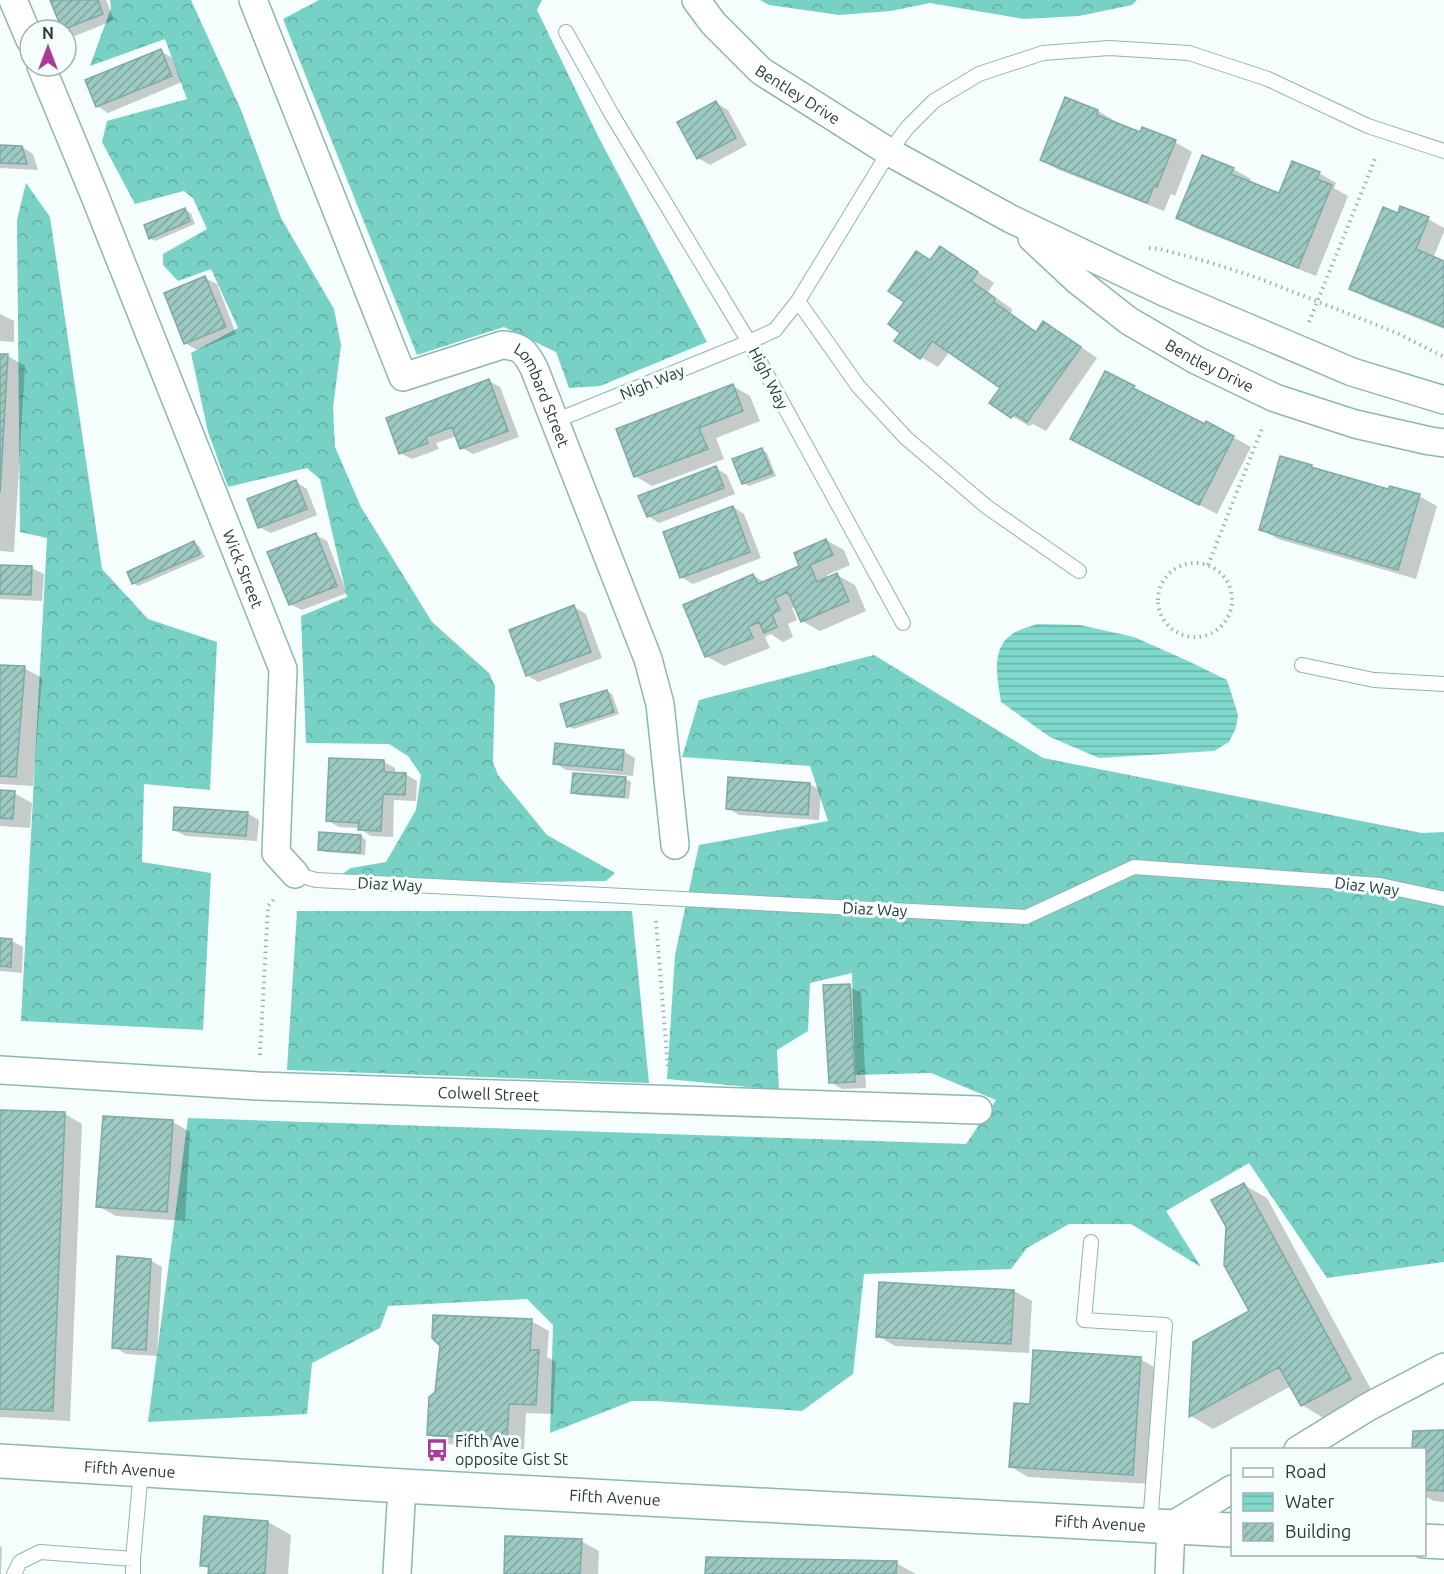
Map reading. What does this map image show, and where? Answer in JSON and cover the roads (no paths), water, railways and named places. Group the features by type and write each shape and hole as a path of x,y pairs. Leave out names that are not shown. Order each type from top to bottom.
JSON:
{"main road":[{"name":"Fifth Avenue","path":"0,1461 402,1486 1231,1530"},
{"path":"1426,1541 1444,1542"}],"street":[{"path":"13,0 21,18"},
{"name":"Lombard Street","path":"253,0 403,377 502,345 514,346 526,353 534,368 648,658 660,704 675,845"},
{"name":"Bentley Drive","path":"696,0 713,23 761,71 889,152 1011,219 1166,292 1352,372 1444,400"},
{"name":"Wick Street","path":"46,78 283,669 276,853 295,874"},
{"name":"Bentley Drive","path":"1011,219 1078,281 1129,321 1196,360 1286,402 1355,424 1444,443"},
{"name":"Colwell Street","path":"0,1070 258,1086 978,1110"},
{"path":"1300,1448 1368,1407 1444,1367"},
{"path":"397,1574 402,1486"},
{"path":"1169,1574 1161,1526 1231,1490"}],"lane":[{"path":"566,32 611,113 749,342"},
{"name":"High Way","path":"903,623 749,342 776,330 798,301 889,152 908,127 934,101 979,74 1042,53 1109,48 1189,53 1268,79 1368,126 1444,151"},
{"path":"798,301 858,386 906,438 987,507 1079,571"},
{"name":"Nigh Way","path":"555,421 749,342"},
{"path":"1302,665 1374,680 1444,684"},
{"name":"Diaz Way","path":"295,874 316,880 1026,917 1134,867 1380,885 1444,899"},
{"path":"1091,1242 1084,1320 1165,1325 1161,1526"},
{"path":"133,1574 141,1470"},
{"path":"14,1574 20,1562 40,1552 133,1558"}],"water":[{"path":"1037,624 1080,625 1134,637 1227,680 1238,715 1236,728 1229,742 1214,751 1099,758 1050,737 1001,702 998,684 998,657 1004,641 1016,632"}],"place":[{"name":"Fifth Ave opposite Gist St","path":"437,1450"}]}
